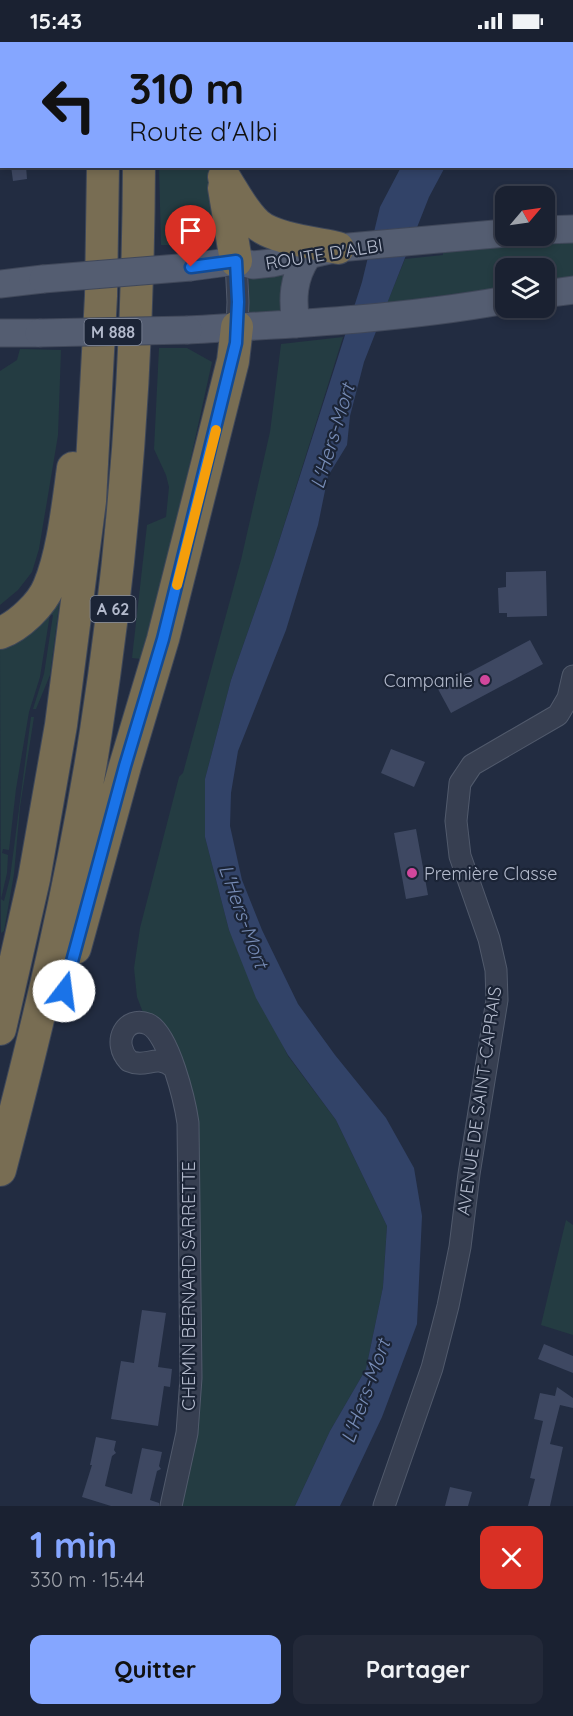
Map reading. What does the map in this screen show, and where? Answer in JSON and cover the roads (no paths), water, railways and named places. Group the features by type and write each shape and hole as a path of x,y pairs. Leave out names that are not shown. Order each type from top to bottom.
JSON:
{"highway":[{"path":"0,633 25,616 40,601 50,585 57,555 68,505 76,439 87,220 102,168"},
{"name":"A 62","path":"0,1029 34,879 61,725 90,501 101,296 103,168"},
{"name":"A 62","path":"0,1170 33,1044 73,860 96,732 124,502 137,298 139,168"},
{"path":"223,172 245,210 258,225 292,238 338,248"},
{"path":"223,172 236,261"},
{"path":"33,1044 64,991 125,766 163,639 233,361 237,327"}],"main road":[{"path":"555,230 573,229"},
{"name":"ROUTE D'ALBI","path":"0,284 236,261 253,265 307,257 338,248 495,234"},
{"path":"306,323 293,290 298,270 307,257"},
{"path":"555,292 573,290"},
{"name":"M 888","path":"0,333 188,330 306,323 422,312 495,302"}],"street":[{"path":"236,261 237,327"},
{"name":"AVENUE DE SAINT-CAPRAIS","path":"384,1506 432,1368 448,1306 460,1246 469,1174 497,1000 496,970 489,939 460,856 456,821 460,783 472,765 558,715 568,698 573,676"},
{"name":"CHEMIN BERNARD SARRETTE","path":"171,1506 187,1432 191,1378 188,1123 173,1067"}],"water":[{"name":"L'Hers-Mort","path":"400,168 444,168 429,197 364,362 350,416 347,445 328,476 318,525 286,630 238,751 231,793 230,826 242,880 262,930 298,1004 335,1055 386,1118 414,1168 422,1216 417,1324 382,1417 340,1506 295,1506 330,1431 366,1369 383,1287 387,1226 336,1120 288,1055 256,998 229,930 205,837 205,779 231,680 274,557 362,282 380,207"}],"place":[{"name":"Campanile","path":"485,680"},
{"name":"Première Classe","path":"412,873"}]}
